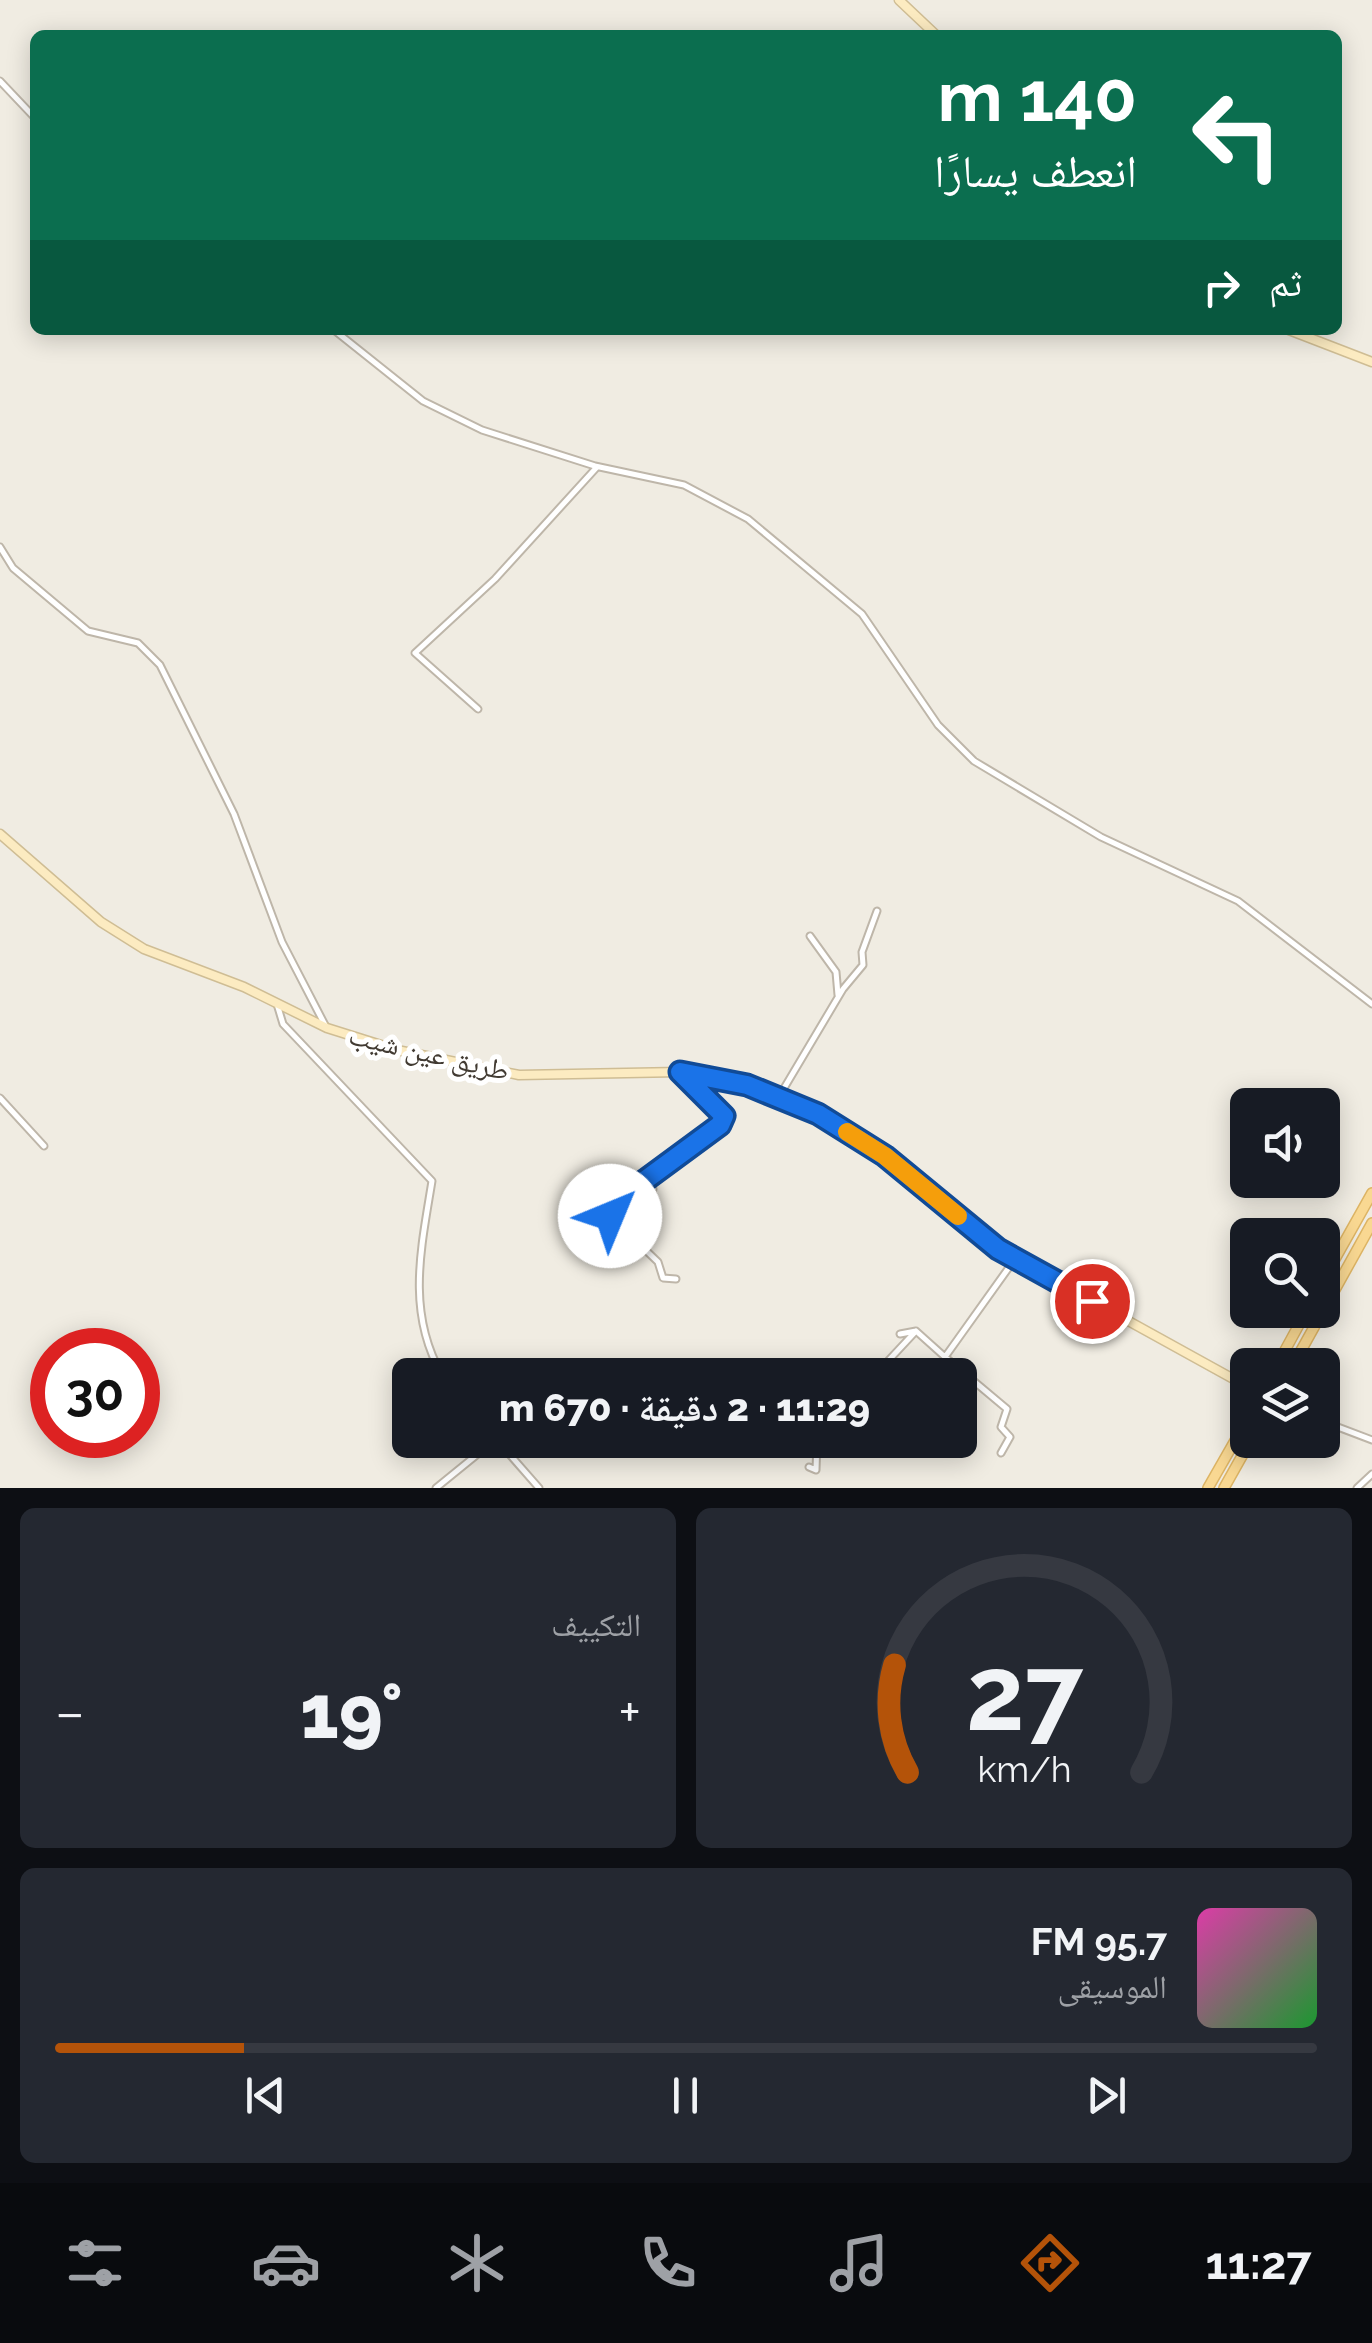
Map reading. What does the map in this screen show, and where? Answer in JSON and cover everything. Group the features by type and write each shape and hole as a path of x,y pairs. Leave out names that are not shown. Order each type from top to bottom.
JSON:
{"main road":[{"path":"899,0 931,30"},
{"path":"1303,335 1372,362"},
{"name":"طريق عين شيب","path":"0,834 101,922 144,948 327,1028 398,1050 519,1075 680,1072 780,1096 885,1156 1015,1259 1230,1377"},
{"path":"1340,1250 1372,1193"},
{"path":"1302,1348 1372,1223"},
{"path":"1208,1488 1230,1450"},
{"path":"1224,1488 1240,1460 1228,1453"}],"street":[{"path":"0,81 30,113"},
{"path":"340,335 423,401 482,430 597,467 684,485 712,496 748,519 862,614 938,725 974,761 1101,837 1238,901 1372,1004"},
{"path":"478,710 415,653 495,579 597,467"},
{"path":"0,547 13,568 88,631 138,643 160,665 234,814 282,942 327,1028"},
{"path":"780,1096 838,998 863,966 862,952 877,911"},
{"path":"810,936 836,972 838,998"},
{"path":"277,1004 283,1024 432,1182 418,1264 418,1314 432,1358"},
{"path":"676,1279 663,1278 658,1262 610,1216 610,1206 720,1125 724,1116 680,1072"},
{"path":"0,1098 44,1146"},
{"path":"649,1180 653,1189 650,1199"},
{"path":"946,1357 1015,1259"},
{"path":"916,1331 1007,1408 1001,1427 1010,1437 1001,1453"},
{"path":"900,1334 916,1331"},
{"path":"891,1358 916,1331"},
{"path":"1340,1427 1372,1440"},
{"path":"436,1488 474,1458"},
{"path":"512,1458 539,1488"},
{"path":"810,1468 816,1470 816,1458"},
{"path":"1357,1488 1372,1474"}],"slow traffic":[{"path":"847,1132 885,1156 958,1216"}],"route":[{"path":"610,1216 610,1206 720,1125 724,1116 680,1072 747,1085 818,1114 885,1156 998,1249 1092,1301"}]}
